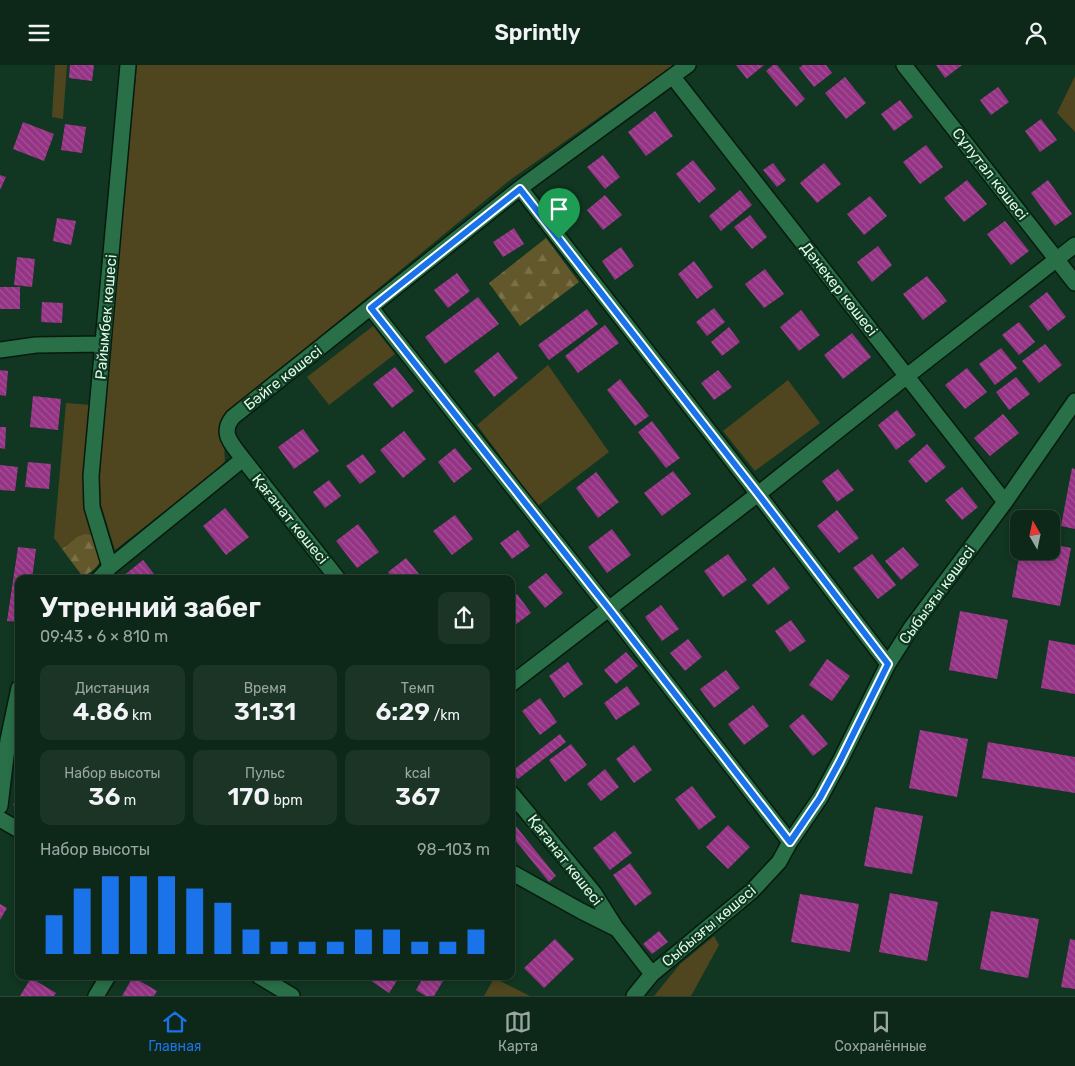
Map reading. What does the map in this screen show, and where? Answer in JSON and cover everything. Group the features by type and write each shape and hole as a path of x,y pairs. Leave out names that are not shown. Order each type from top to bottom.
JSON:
{"street":[{"name":"Райымбек көшесі","path":"110,567 92,507 91,476 128,65"},
{"path":"688,65 520,189 371,308 790,842"},
{"name":"Сұлутал көшесі","path":"904,65 1075,283"},
{"name":"Дәнекер көшесі","path":"673,77 1005,502"},
{"path":"520,189 888,664"},
{"path":"515,681 758,494 1075,245"},
{"name":"Бәйге көшесі","path":"243,459 227,434 227,426 233,417 371,308"},
{"path":"0,350 36,345 104,344"},
{"name":"Сыбызғы көшесі","path":"634,996 652,974 752,891 778,862 824,790 888,664 911,628 1005,502 1075,401"},
{"path":"103,575 243,459"},
{"name":"Қағанат көшесі","path":"243,459 335,575"},
{"path":"0,806 8,740 15,707"},
{"name":"Қағанат көшесі","path":"515,798 594,893 617,929 652,974"},
{"path":"0,819 15,828"},
{"path":"515,874 617,929"},
{"path":"96,996 106,980"},
{"path":"266,980 292,996"}],"shaded area":[{"path":"55,65 67,65 63,119 52,117"},
{"path":"137,65 674,65 510,180 233,408 224,445 225,461 221,467 115,550 101,505 99,467"},
{"path":"1075,76 1075,132 1057,113"},
{"path":"373,326 395,354 329,405 307,377"},
{"path":"548,365 609,452 538,506 477,425"},
{"path":"788,380 820,423 755,471 723,431"},
{"path":"66,403 92,405 84,497 92,535 79,536 62,549 54,538"},
{"path":"714,936 719,945 691,996 654,996 680,964"},
{"path":"493,980 498,980 530,996 484,996"}],"green space":[{"path":"546,238 579,282 520,326 489,283"},
{"path":"85,534 92,535 101,554 99,564 86,575 82,575 62,549 77,537"}],"building":[{"path":"70,65 94,65 92,81 69,78"},
{"path":"736,65 764,65 747,79"},
{"path":"773,65 777,65 805,99 796,107 766,71"},
{"path":"803,65 826,65 832,73 814,87 799,68"},
{"path":"936,65 962,65 945,78"},
{"path":"845,77 866,103 846,119 825,93"},
{"path":"998,87 1009,102 991,115 980,100"},
{"path":"900,100 913,117 894,131 881,114"},
{"path":"655,111 673,136 646,156 628,132"},
{"path":"1041,119 1057,140 1040,152 1025,131"},
{"path":"23,122 54,134 44,161 13,149"},
{"path":"65,124 86,127 82,153 61,150"},
{"path":"926,145 943,167 920,184 903,162"},
{"path":"603,155 620,177 605,189 587,167"},
{"path":"693,160 716,189 699,203 676,174"},
{"path":"773,163 786,180 777,187 763,170"},
{"path":"824,163 841,184 817,203 800,183"},
{"path":"0,175 6,177 0,190"},
{"path":"967,180 987,204 964,222 944,198"},
{"path":"1048,180 1072,214 1055,226 1031,193"},
{"path":"740,190 752,205 721,231 709,216"},
{"path":"605,195 622,215 603,230 587,210"},
{"path":"870,196 887,216 864,235 847,214"},
{"path":"750,215 767,237 752,249 734,227"},
{"path":"57,218 76,221 71,245 53,241"},
{"path":"1005,221 1029,251 1011,265 987,234"},
{"path":"514,228 524,244 503,257 493,242"},
{"path":"878,246 892,265 872,282 857,262"},
{"path":"621,247 634,266 615,280 602,261"},
{"path":"17,257 35,259 32,287 14,285"},
{"path":"694,261 713,287 697,299 678,274"},
{"path":"765,269 784,294 764,308 745,284"},
{"path":"457,273 470,291 448,308 434,290"},
{"path":"927,276 947,301 923,320 903,294"},
{"path":"0,287 20,287 20,309 0,309"},
{"path":"1047,292 1066,317 1048,331 1029,306"},
{"path":"478,297 499,324 445,364 425,337"},
{"path":"42,302 63,303 62,323 41,322"},
{"path":"714,308 725,322 707,336 696,322"},
{"path":"587,309 598,324 549,360 538,345"},
{"path":"801,310 820,335 799,351 780,327"},
{"path":"1019,322 1035,342 1019,355 1002,335"},
{"path":"605,325 619,343 578,373 565,356"},
{"path":"729,327 740,342 722,356 711,342"},
{"path":"852,333 871,357 843,379 824,355"},
{"path":"1045,344 1062,365 1039,383 1022,361"},
{"path":"1001,348 1017,368 995,385 979,364"},
{"path":"498,352 518,378 494,397 474,371"},
{"path":"395,367 414,391 392,408 373,384"},
{"path":"967,368 987,392 965,409 945,385"},
{"path":"0,370 8,371 6,396 0,395"},
{"path":"718,370 732,387 714,400 701,383"},
{"path":"1016,377 1030,394 1009,410 996,392"},
{"path":"620,379 649,416 635,426 607,390"},
{"path":"33,396 61,399 58,430 30,427"},
{"path":"897,410 916,435 896,450 878,425"},
{"path":"1003,414 1019,433 990,456 974,438"},
{"path":"652,421 680,458 666,468 638,432"},
{"path":"0,427 6,427 5,449 0,448"},
{"path":"303,429 319,451 294,469 278,447"},
{"path":"404,431 426,459 403,478 380,450"},
{"path":"927,444 946,467 926,483 908,461"},
{"path":"455,448 472,469 454,483 438,462"},
{"path":"363,454 376,472 360,484 346,466"},
{"path":"28,462 51,464 49,489 25,487"},
{"path":"0,465 18,467 15,491 0,490"},
{"path":"1072,468 1075,469 1075,529 1061,526"},
{"path":"838,469 854,490 837,502 822,481"},
{"path":"673,471 691,494 662,516 644,493"},
{"path":"596,472 619,502 598,518 576,488"},
{"path":"329,480 341,496 325,508 313,492"},
{"path":"962,487 978,507 962,520 945,500"},
{"path":"225,508 249,537 226,555 203,526"},
{"path":"837,510 859,538 839,553 817,526"},
{"path":"455,515 473,539 452,555 433,531"},
{"path":"358,524 379,552 357,568 336,541"},
{"path":"612,529 631,555 607,573 588,547"},
{"path":"518,530 530,546 512,559 500,543"},
{"path":"1060,546 1071,548 1060,606 1012,597 1018,560 1060,560"},
{"path":"18,547 36,549 33,575 15,575 15,622 7,621"},
{"path":"903,547 919,565 901,580 885,561"},
{"path":"728,554 747,580 723,597 704,571"},
{"path":"872,554 896,585 878,599 853,568"},
{"path":"406,558 420,575 391,575 388,572"},
{"path":"143,560 155,575 124,575"},
{"path":"774,567 790,588 768,605 752,585"},
{"path":"546,573 563,593 545,608 528,587"},
{"path":"517,594 531,613 515,625 515,595"},
{"path":"661,605 679,629 662,641 645,617"},
{"path":"960,611 1008,620 997,679 949,670"},
{"path":"791,620 806,641 790,652 775,631"},
{"path":"688,639 702,657 685,671 670,653"},
{"path":"1049,640 1075,645 1075,694 1041,688"},
{"path":"626,652 638,666 616,684 604,670"},
{"path":"827,659 850,676 832,701 809,685"},
{"path":"568,662 583,684 564,698 549,676"},
{"path":"726,670 740,688 714,708 700,689"},
{"path":"627,686 640,704 616,720 604,703"},
{"path":"540,698 557,722 540,735 522,711"},
{"path":"753,705 769,726 744,745 728,724"},
{"path":"803,714 828,744 813,756 789,726"},
{"path":"920,730 968,739 957,797 909,788"},
{"path":"560,734 566,742 518,779 515,775 515,769"},
{"path":"988,742 1075,757 1075,793 982,778"},
{"path":"571,744 587,765 565,782 549,760"},
{"path":"634,745 652,770 634,783 616,759"},
{"path":"605,769 619,787 601,801 587,784"},
{"path":"692,786 716,817 699,830 675,799"},
{"path":"875,807 923,816 912,874 864,866"},
{"path":"515,825 556,876 549,882 515,840"},
{"path":"728,825 750,847 728,869 706,847"},
{"path":"615,831 632,853 610,870 593,848"},
{"path":"630,863 652,893 635,906 613,875"},
{"path":"890,893 938,902 927,961 879,952"},
{"path":"800,894 859,904 850,952 791,942"},
{"path":"0,904 7,908 0,920"},
{"path":"991,911 1039,919 1028,978 980,969"},
{"path":"659,931 668,942 652,954 643,944"},
{"path":"555,939 574,959 544,988 524,968"},
{"path":"1070,939 1075,940 1075,989 1061,987"},
{"path":"30,980 34,980 56,993 54,996 20,996"},
{"path":"131,980 138,980 157,991 154,996 122,996"},
{"path":"370,980 397,980 389,993"},
{"path":"422,980 444,980 434,996 426,996 416,990"}],"route":[{"path":"520,189 559,239 888,664 820,798 790,842 371,308 520,189"}]}
